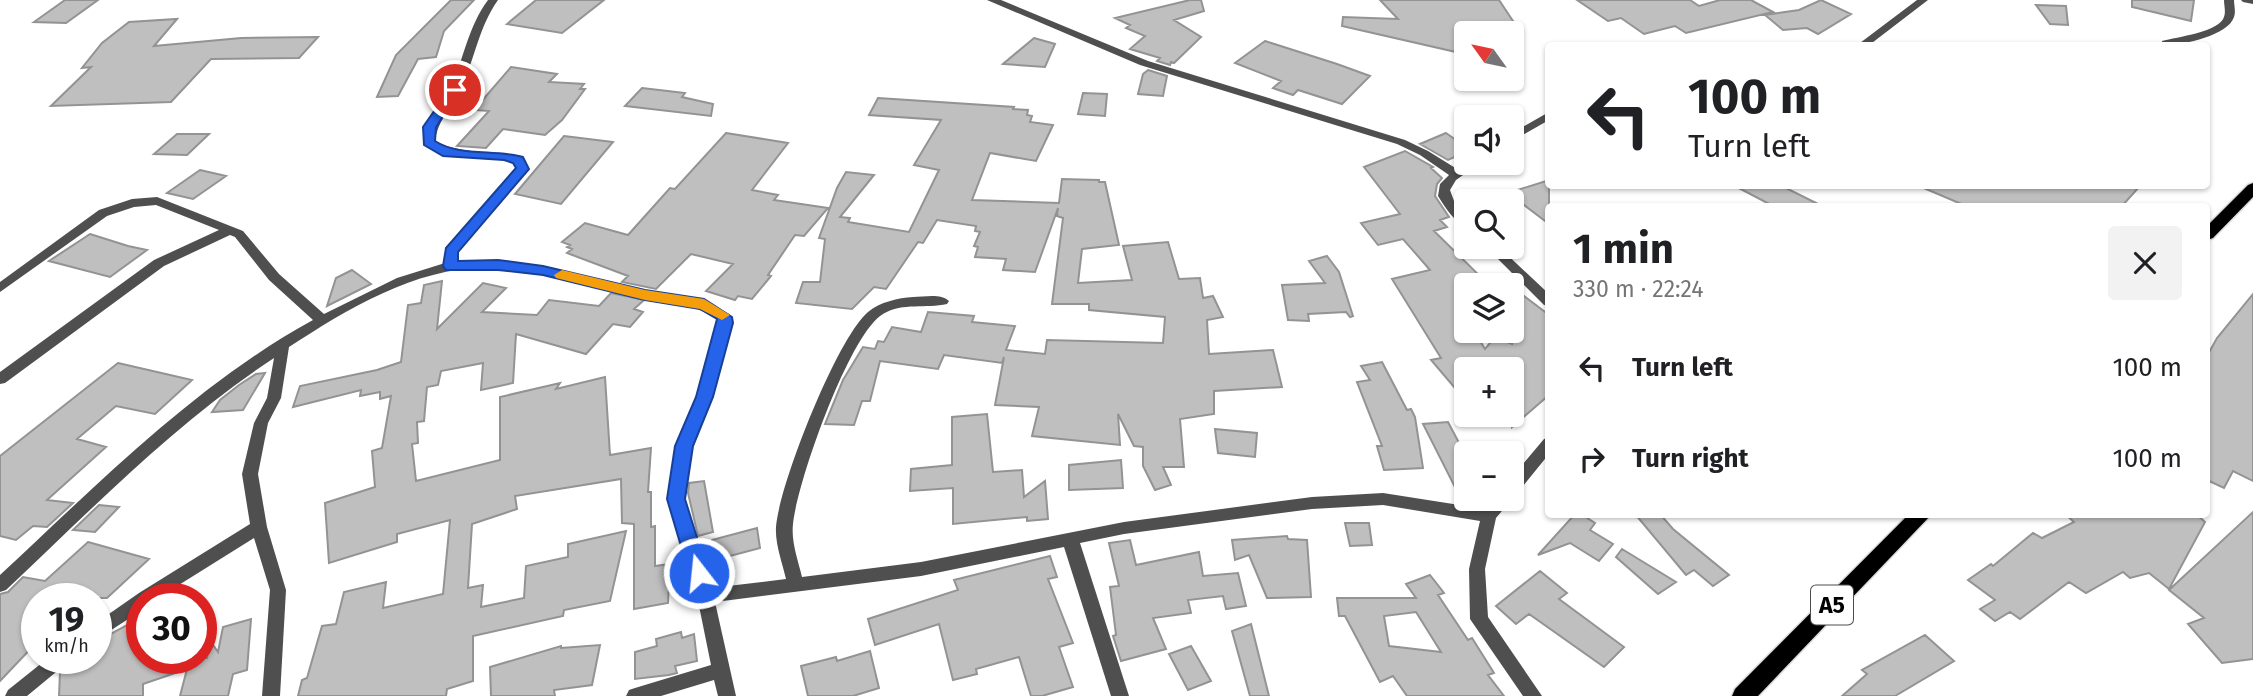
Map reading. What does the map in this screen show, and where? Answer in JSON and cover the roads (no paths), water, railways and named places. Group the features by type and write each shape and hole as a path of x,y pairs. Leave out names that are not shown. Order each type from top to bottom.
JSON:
{"main road":[{"path":"2210,232 2253,188"},
{"name":"A5","path":"1743,696 1918,518"}],"street":[{"path":"451,266 451,251 523,169 518,160 505,156 443,152 429,142 430,127 455,90 481,15 493,0"},
{"path":"992,0 1144,63 1401,142 1454,173"},
{"path":"1866,42 1923,0"},
{"path":"2170,42 2201,35 2223,26 2229,18 2229,0"},
{"path":"2246,0 2253,1"},
{"path":"1524,131 1545,117"},
{"path":"1454,210 1444,200 1442,192 1446,183 1455,175"},
{"path":"0,288 103,213 132,203 157,201 178,207 239,234 274,277 322,320"},
{"path":"0,379 159,263 228,231"},
{"path":"1504,259 1545,298"},
{"path":"0,585 204,402 322,320 378,292 451,266 498,265 543,271 645,295 704,304 724,317 725,323 705,397 684,446 676,499 705,596 727,696"},
{"path":"796,585 784,527 803,454 824,401 856,335 870,316 892,303 942,301"},
{"path":"271,696 278,590 259,527 250,474 261,423 274,398 283,345"},
{"path":"1524,473 1545,448"},
{"path":"705,596 921,569 1138,526 1336,502 1383,499 1489,516"},
{"path":"1493,511 1489,516 1477,569 1479,619 1533,696"},
{"path":"170,583 259,527"},
{"path":"1070,539 1120,696"},
{"path":"635,696 721,670"},
{"path":"15,696 42,674"}]}
